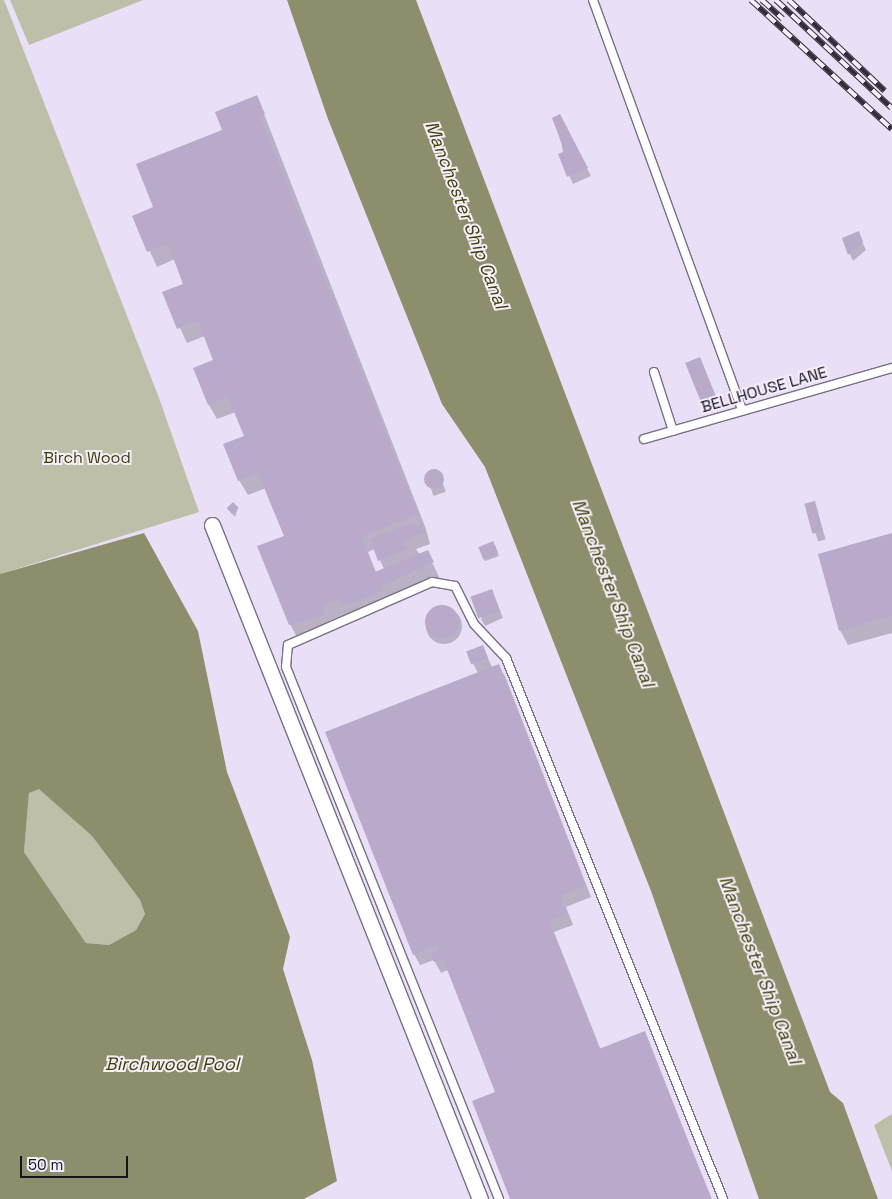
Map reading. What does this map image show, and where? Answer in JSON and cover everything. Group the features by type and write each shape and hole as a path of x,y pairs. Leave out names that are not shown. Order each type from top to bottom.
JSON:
{"street":[{"path":"212,525 480,1199"}],"lane":[{"path":"593,0 742,409"},
{"name":"BELLHOUSE LANE","path":"644,439 742,409 892,368"},
{"path":"654,372 674,431"},
{"path":"499,1199 286,667 288,645 432,582 455,586 474,624 506,658 723,1199"}],"green space":[{"name":"Birch Wood","path":"0,0 4,0 159,398 199,512 0,574"},
{"path":"10,0 143,0 29,45"},
{"path":"39,788 92,836 140,900 145,914 136,930 109,945 86,943 24,852 29,793"},
{"path":"892,1114 892,1171 874,1125"}],"water":[{"name":"Manchester Ship Canal","path":"287,0 416,0 830,1092 843,1103 878,1199 759,1199 651,891 485,467 442,404 328,119"},
{"name":"Birchwood Pool","path":"144,533 198,631 227,772 290,937 283,969 312,1060 337,1181 304,1199 0,1199 0,574","holes":["39,789 92,836 140,900 145,914 136,930 109,945 86,943 24,852 29,793"]}],"building":[{"path":"257,95 265,114 260,116 418,514 361,537 375,572 428,550 434,562 380,587 382,591 345,606 340,599 321,606 325,615 289,625 257,546 284,536 258,473 238,481 223,444 244,436 228,397 208,405 193,368 213,360 198,321 177,329 162,292 183,284 168,244 147,252 132,216 153,207 136,164 222,130 215,112"},
{"path":"560,114 588,168 567,177 558,154 563,152 562,144 552,118"},
{"path":"859,231 863,242 848,255 842,238"},
{"path":"700,357 715,395 701,401 685,363"},
{"path":"434,469 441,472 444,479 441,486 434,489 427,486 424,479 427,472"},
{"path":"815,501 823,531 812,534 804,504"},
{"path":"233,502 239,508 232,514 227,508"},
{"path":"414,522 416,526 422,523 425,532 402,541 404,547 415,546 378,561 370,539"},
{"path":"892,533 892,616 839,631 818,554"},
{"path":"493,541 498,553 483,559 478,547"},
{"path":"492,589 500,611 478,618 470,597"},
{"path":"442,605 449,606 454,610 458,615 458,629 454,634 449,638 442,639 435,638 430,634 426,629 425,622 426,615 430,610 435,606"},
{"path":"483,645 488,658 471,665 466,651"},
{"path":"499,664 586,886 560,896 567,913 549,921 599,1049 645,1031 711,1199 510,1199 472,1101 495,1092 443,959 434,962 430,954 439,950 437,945 413,955 325,732"}],"railway":[{"path":"751,0 892,129"},
{"path":"762,0 783,19"},
{"path":"776,0 892,108"},
{"path":"789,0 885,91"}]}
